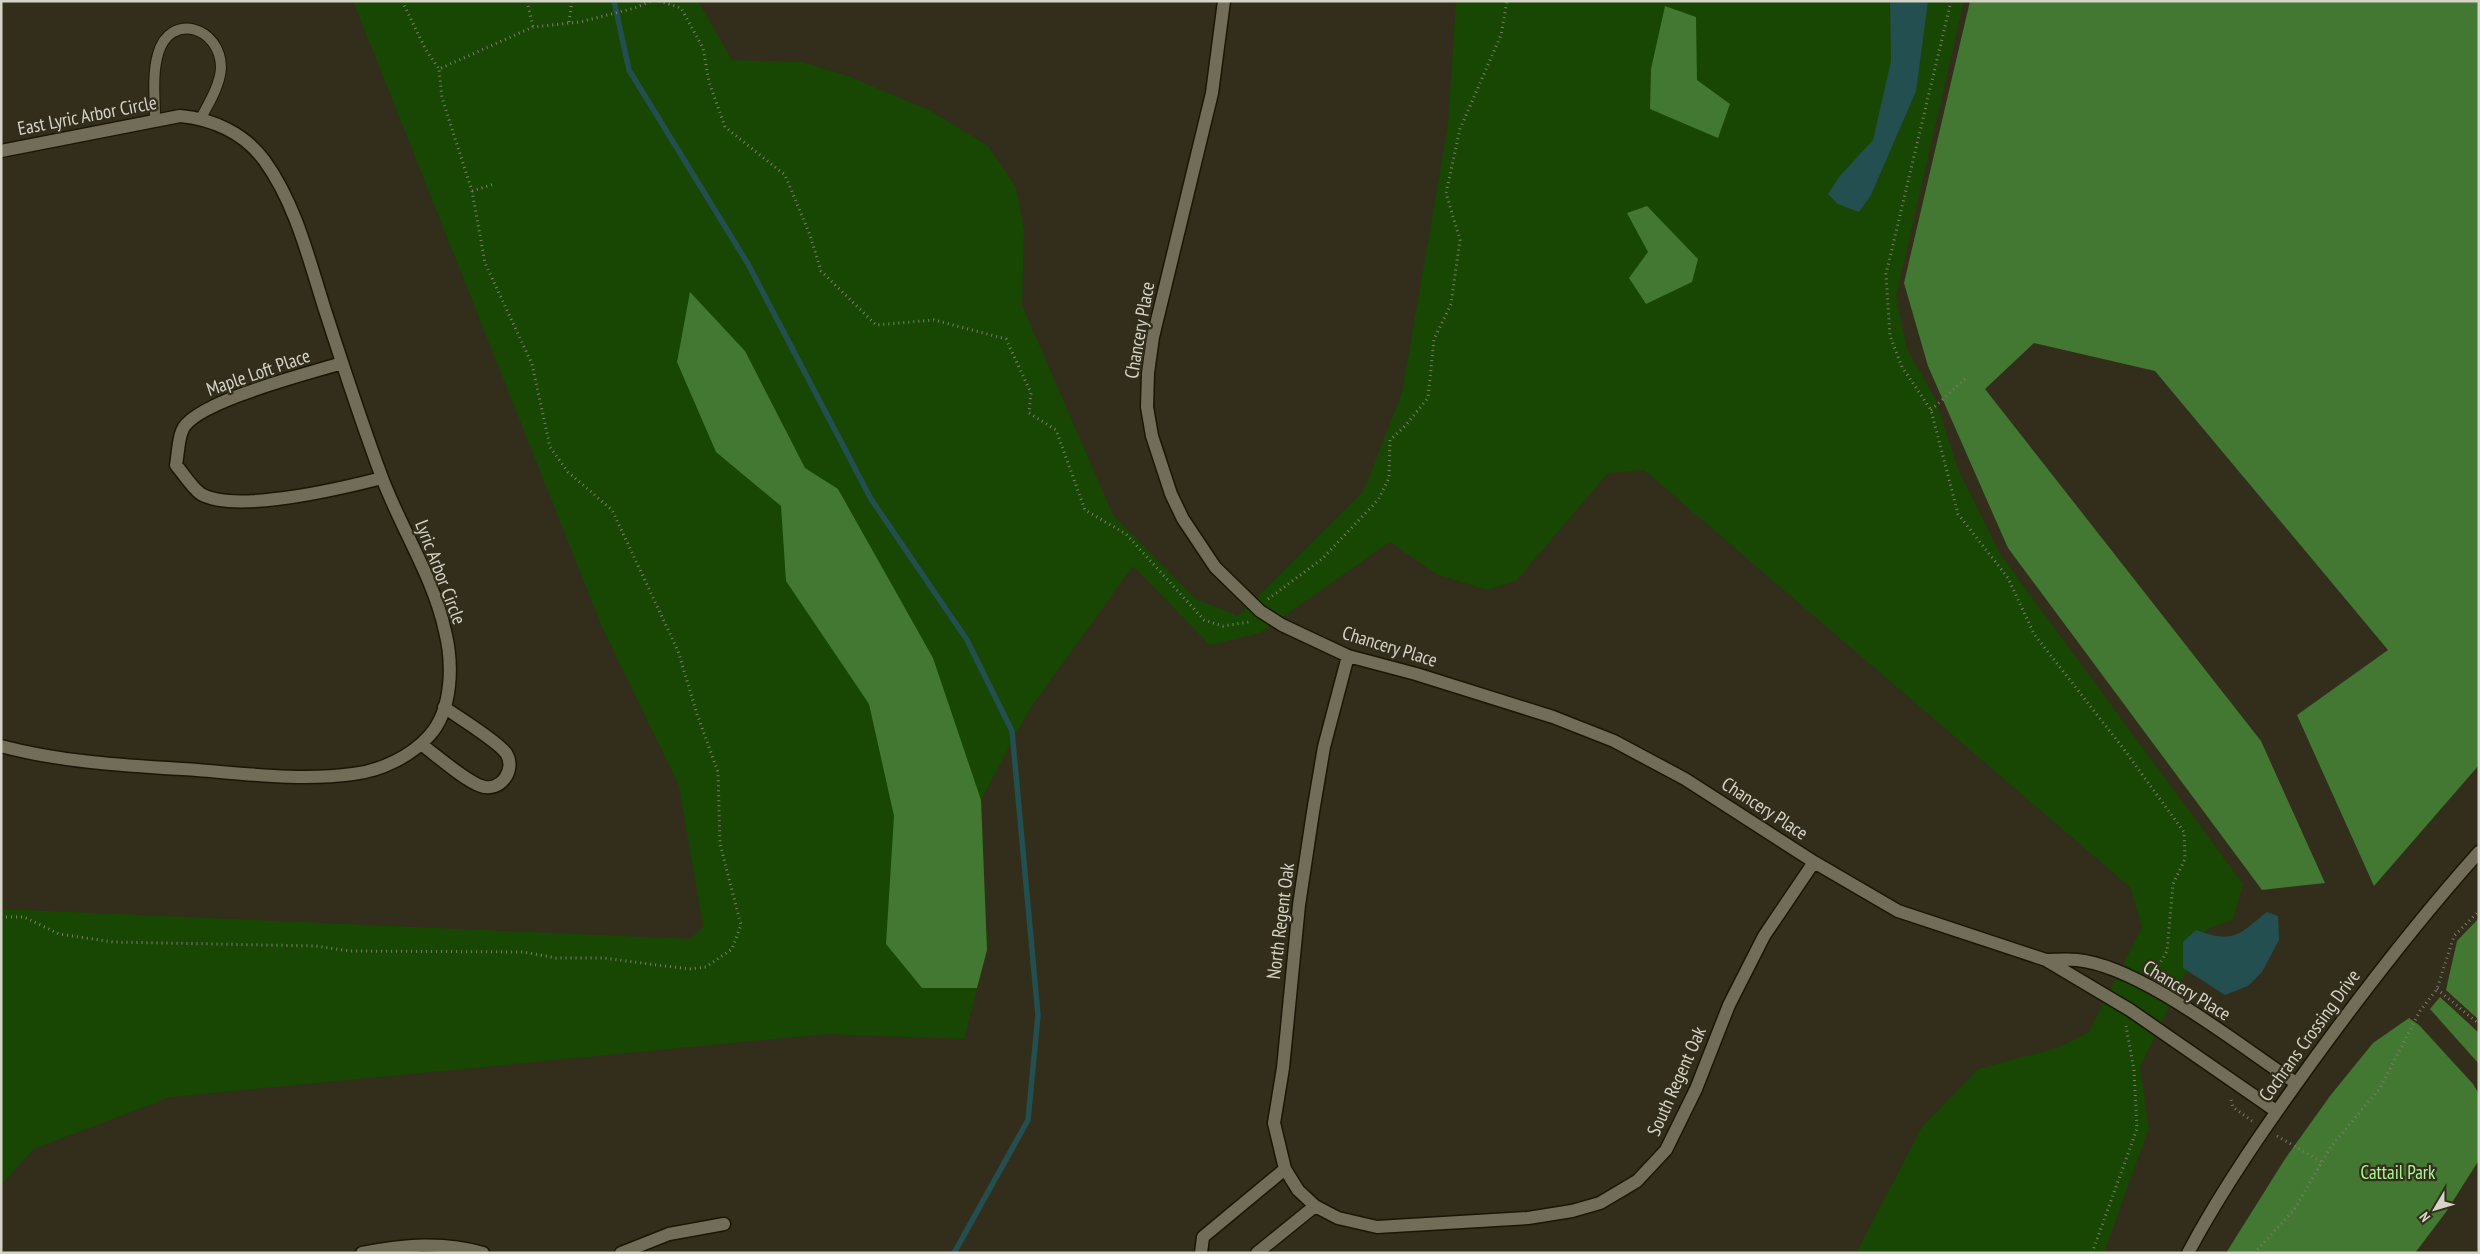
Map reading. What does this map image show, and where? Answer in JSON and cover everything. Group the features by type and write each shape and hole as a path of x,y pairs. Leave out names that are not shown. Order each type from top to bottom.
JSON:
{"street":[{"name":"Chancery Place","path":"1224,1 1212,92 1152,346 1148,373 1147,407 1152,436 1160,464 1183,519 1215,567 1260,611 1282,625 1348,656 1416,674 1552,716 1614,741 1685,778 1814,862 1898,911 2046,960 2130,1010 2276,1111"},
{"name":"Lyric Arbor Circle","path":"1,746 36,755 163,768 262,775 317,776 355,774 389,764 421,744 439,725 451,666 445,630 430,588 382,478 306,251 282,189 263,158 236,134 201,118 180,116"},
{"name":"East Lyric Arbor Circle","path":"1,151 154,119 180,116"},
{"name":"Maple Loft Place","path":"342,363 218,403 198,414 182,429 176,465 200,494 221,500 279,499 325,492 382,478"},
{"name":"North Regent Oak","path":"1298,1190 1285,1169 1274,1123 1283,1068 1299,905 1324,747 1348,656"},
{"path":"421,744 480,786 494,786 506,778 510,765 505,752 444,707"},
{"name":"Cochrans Crossing Drive","path":"2188,1253 2276,1111 2378,970 2429,907 2479,852"},
{"name":"South Regent Oak","path":"1298,1190 1315,1206 1338,1218 1377,1227 1528,1218 1572,1211 1600,1203 1636,1182 1666,1150 1696,1088 1733,996 1764,936 1814,862"},
{"name":"Chancery Place","path":"2046,960 2078,960 2110,968 2146,985 2179,1004 2296,1084"},
{"path":"1201,1253 1203,1237 1285,1169"},
{"path":"1257,1253 1315,1206"},
{"path":"621,1253 669,1234 724,1224"},
{"path":"362,1253 418,1244 448,1245 483,1253"}],"lane":[{"path":"154,119 154,80 158,54 164,41 173,32 182,28 194,29 207,35 215,44 219,56 219,80 201,118"}],"path":[{"path":"1,917 24,917 59,934 113,942 316,946 350,951 523,952 556,958 603,958 689,969 706,967 732,949 741,925 720,844 718,772 697,714 678,651 612,510 568,472 550,447 532,364 485,263 472,191 442,98 439,69 426,50 402,1"},
{"path":"527,1 533,27"},
{"path":"569,22 572,1"},
{"path":"439,69 533,27 558,26 569,22 580,22 635,8 651,1"},
{"path":"1951,1 1886,274 1890,336 1902,368 1931,410 1958,514 2008,578 2034,634 2123,748 2184,832 2185,859 2173,884 2167,951 2146,985"},
{"path":"472,191 494,184"},
{"path":"1931,410 1966,378"},
{"path":"2254,1253 2294,1210 2330,1148 2380,1088 2420,1011 2437,989 2454,936 2479,911"},
{"path":"2437,989 2479,1024"},
{"path":"2092,1253 2137,1129 2134,1070 2125,1021 2130,1010"}],"green space":[{"path":"353,1 698,1 732,60 802,62 848,76 931,111 988,146 1016,187 1024,230 1022,305 1113,515 1196,599 1238,616 1363,492 1402,393 1448,125 1456,1 1964,1 1896,297 1907,349 1935,398 1958,469 2000,554 2243,884 2233,920 2207,929 2140,1067 2149,1128 2104,1253 1856,1253 1922,1127 1978,1069 2057,1048 2089,1032 2142,927 2130,887 1644,470 1608,473 1517,580 1487,590 1436,574 1390,542 1260,633 1210,645 1133,566 1029,710 981,800 987,950 964,1039 827,1034 170,1097 34,1149 1,1185 1,909 690,939 703,927 679,786 602,627"},
{"path":"1970,1 2479,1 2479,765 2374,886 2297,715 2388,650 2155,371 2034,343 1985,389 2261,741 2325,883 2262,890 2008,548 1928,366 1904,283"},
{"path":"1665,6 1696,17 1697,80 1730,104 1718,138 1650,109 1651,69"},
{"path":"1647,206 1698,259 1692,282 1646,304 1629,278 1648,252 1627,213"},
{"path":"690,292 745,351 805,468 838,489 933,658 981,800 987,950 977,988 922,988 886,944 894,816 869,704 786,581 781,506 716,452 677,362"},
{"path":"2479,918 2479,1020 2446,990 2457,941"},
{"path":"2440,997 2479,1033 2479,1064 2430,1009"},
{"name":"Cattail Park","path":"2409,1018 2419,1025 2473,1084 2479,1094 2479,1160 2446,1212 2415,1253 2226,1253 2285,1159 2330,1096 2373,1043"}],"water":[{"path":"1890,1 1928,1 1916,91 1871,195 1859,212 1838,204 1828,194 1839,177 1873,140 1891,61"},
{"path":"2267,912 2278,916 2279,940 2262,972 2248,986 2225,995 2183,968 2183,942 2196,930 2228,937 2242,931"}],"waterway":[{"path":"614,1 629,70 748,264 871,499 967,640 1012,731 1038,1015 1028,1120 954,1253"}]}
